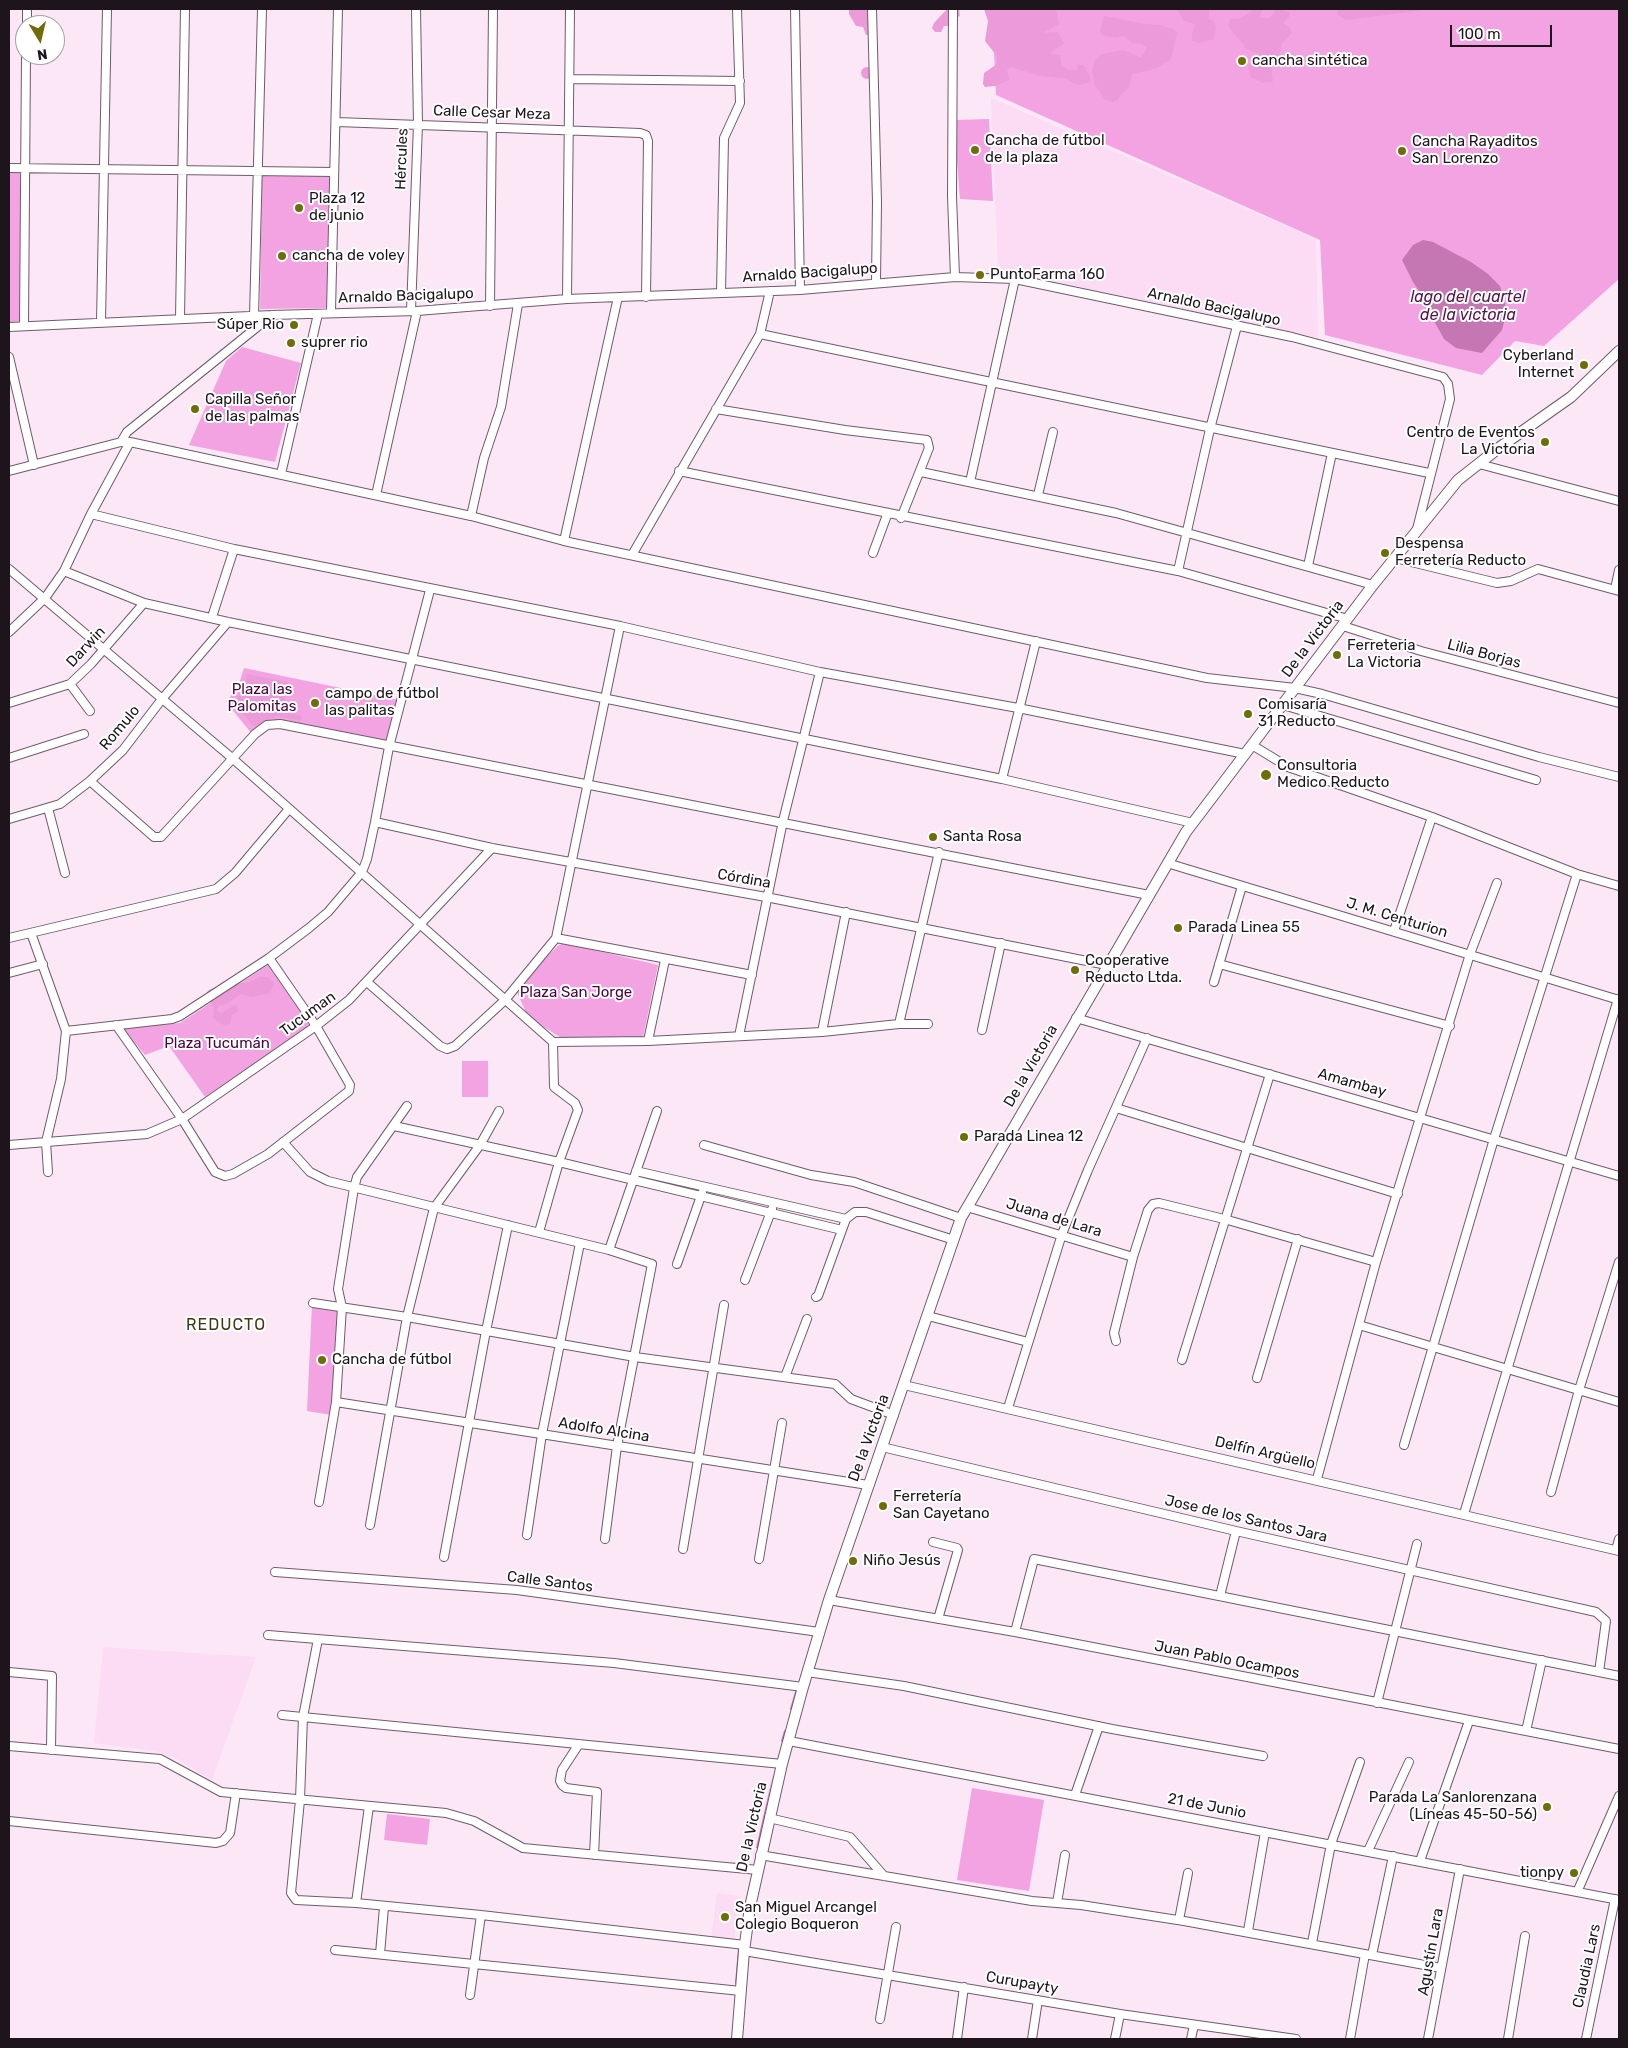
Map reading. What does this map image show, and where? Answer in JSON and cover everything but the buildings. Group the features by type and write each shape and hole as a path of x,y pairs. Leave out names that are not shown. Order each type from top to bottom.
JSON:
{"main road":[{"name":"De la Victoria","path":"737,2039 744,1948 760,1854 807,1672 868,1485 894,1415 961,1218 1076,1018 1192,823 1417,530 1427,510 1458,480 1571,397 1619,351"}],"street":[{"path":"101,322 107,9"},
{"path":"180,319 185,9"},
{"path":"254,316 256,170 262,9"},
{"path":"331,312 337,122 338,9"},
{"name":"Hércules","path":"376,495 414,311 418,124 416,9"},
{"path":"490,306 493,9"},
{"path":"567,299 570,9"},
{"path":"721,293 724,138 740,103 737,9"},
{"path":"795,9 800,290"},
{"path":"872,9 877,202 876,282"},
{"path":"953,9 952,196 956,277"},
{"path":"24,326 26,65"},
{"path":"570,79 740,80"},
{"name":"Calle Cesar Meza","path":"337,122 640,133 646,136 648,141 646,296"},
{"path":"9,168 334,172"},
{"name":"Arnaldo Bacigalupo","path":"9,327 272,314 414,311 567,299 800,290 876,282 956,277 1015,279 1292,337 1443,377 1448,384 1450,398 1430,473 1427,510"},
{"path":"970,482 1015,279"},
{"path":"632,555 760,334 770,291"},
{"path":"564,540 618,297"},
{"path":"471,516 484,458 501,407 518,304"},
{"path":"121,442 127,432 272,314"},
{"path":"281,474 318,314"},
{"path":"1178,571 1185,533 1210,429 1237,326"},
{"path":"760,334 1210,429 1430,473"},
{"path":"9,357 34,465"},
{"path":"716,409 846,430 922,438 929,444 921,472 901,518"},
{"path":"1038,495 1053,432"},
{"path":"9,472 121,442 130,442 471,516 632,555 1207,678 1295,688 1619,777"},
{"path":"9,632 45,598 64,571 91,514 130,442"},
{"path":"1308,566 1332,453"},
{"path":"1479,464 1619,501"},
{"name":"Lilia Borjas","path":"679,472 901,518 1178,571 1346,622 1430,654 1619,703"},
{"path":"921,472 1038,495 1373,585"},
{"path":"91,514 234,549 430,590 620,626 820,672 1018,708 1245,754"},
{"path":"873,552 887,515"},
{"path":"212,617 234,549"},
{"path":"1395,558 1497,583 1511,581 1538,569 1617,590 1619,570"},
{"path":"9,569 232,758 553,1042 648,1042 822,1032 899,1024 928,1024"},
{"path":"64,571 144,603 228,622 1002,779 1192,823"},
{"path":"66,1031 172,1019 180,1016 269,958 328,912 362,872 367,859 375,822 388,747 413,660 430,590"},
{"name":"Darwin","path":"9,703 70,684 144,603"},
{"name":"Romulo","path":"9,818 64,802 90,781 123,750 162,699 228,622"},
{"path":"367,982 440,1046 447,1049 455,1046 505,1000 556,938 586,784 620,626"},
{"path":"1002,779 1036,641"},
{"path":"739,1036 766,897 820,672"},
{"path":"70,684 90,711"},
{"path":"1282,705 1536,780"},
{"path":"90,781 158,838 260,730 267,725 278,724 388,747 783,821 1149,895"},
{"path":"9,758 84,734"},
{"path":"1252,745 1288,767 1432,816 1577,874 1619,886"},
{"path":"48,808 65,872"},
{"path":"9,938 216,889 235,873 289,809"},
{"path":"1394,931 1432,816"},
{"name":"Córdina","path":"375,822 492,848 846,912 1108,965"},
{"name":"Tucuman","path":"9,1145 147,1134 182,1119 316,1026 367,982 492,848"},
{"path":"899,1024 920,927 939,852"},
{"name":"J. M. Centurion","path":"1167,864 1619,999"},
{"path":"1404,1445 1494,1139 1577,874"},
{"path":"1317,1479 1376,1262 1450,1026 1470,954 1497,883"},
{"path":"1214,982 1242,886"},
{"path":"822,1032 846,912"},
{"path":"31,933 66,1031 60,1079 46,1142 48,1172"},
{"path":"556,938 752,975"},
{"path":"982,1030 1001,943"},
{"path":"116,1025 182,1119 215,1172 225,1176 233,1174 283,1142 349,1090 350,1085 316,1026 269,958"},
{"path":"648,1042 665,960"},
{"path":"9,973 43,964"},
{"path":"1219,964 1450,1026"},
{"path":"1464,1514 1506,1369 1619,999"},
{"name":"Amambay","path":"1076,1018 1619,1176"},
{"path":"1008,1408 1062,1234 1147,1038"},
{"path":"539,1232 559,1162 578,1110 575,1104 556,1090 552,1083 553,1042"},
{"path":"1182,1360 1270,1074"},
{"path":"319,1502 336,1402 342,1307 338,1289 354,1188 357,1177 407,1106"},
{"path":"1116,1108 1398,1194"},
{"path":"370,1525 407,1317 434,1208 480,1145 499,1111"},
{"path":"609,1250 657,1111"},
{"path":"394,1126 559,1162 842,1230"},
{"path":"283,1142 313,1174 354,1188 539,1232 609,1250 652,1264 617,1446 605,1539"},
{"path":"704,1145 811,1175 854,1182 961,1218"},
{"path":"636,1171 846,1220"},
{"path":"677,1264 700,1197 705,1188"},
{"path":"1116,1341 1114,1333 1133,1257 1148,1210 1153,1204 1160,1203 1224,1219 1376,1262"},
{"path":"745,1280 774,1204"},
{"name":"Juana de Lara","path":"967,1207 1062,1234 1133,1257"},
{"path":"816,1297 846,1220 854,1212 866,1212 954,1240"},
{"path":"444,1557 468,1422 508,1225"},
{"path":"1257,1378 1298,1240"},
{"path":"527,1535 542,1434 580,1243"},
{"path":"1551,1492 1579,1390 1619,1262"},
{"path":"312,1303 486,1330 635,1357 835,1384 851,1399 894,1415"},
{"path":"683,1548 700,1459 724,1305"},
{"path":"928,1316 1028,1342"},
{"path":"785,1378 807,1319"},
{"path":"1359,1325 1619,1402"},
{"name":"Delfín Argüello","path":"904,1385 1317,1479 1618,1551"},
{"name":"Adolfo Alcina","path":"336,1402 868,1485"},
{"path":"759,1559 782,1423"},
{"name":"Jose de los Santos Jara","path":"882,1447 1236,1531 1596,1612 1606,1621 1599,1672"},
{"path":"1220,1596 1236,1531"},
{"path":"1618,1551 1619,1539"},
{"path":"933,1542 958,1550 938,1619"},
{"path":"1376,1703 1416,1544"},
{"path":"1015,1632 1034,1559 1619,1676"},
{"name":"Calle Santos","path":"275,1572 517,1590 819,1632"},
{"name":"Juan Pablo Ocampos","path":"829,1600 1015,1632 1619,1749"},
{"path":"268,1635 614,1663 803,1687"},
{"path":"300,1800 303,1717 318,1640"},
{"path":"1526,1731 1542,1660"},
{"path":"9,1672 52,1676 52,1750"},
{"path":"807,1672 904,1686 1099,1726 1263,1756"},
{"path":"282,1715 782,1764"},
{"path":"1420,1861 1469,1721"},
{"path":"1074,1795 1099,1726"},
{"name":"21 de Junio","path":"789,1741 1578,1890 1617,1899"},
{"path":"579,1744 562,1770 560,1781 566,1788 597,1792 594,1855"},
{"path":"9,1746 160,1759 221,1792 446,1813 474,1821 523,1848 758,1870"},
{"path":"1312,1943 1331,1844 1360,1762"},
{"path":"1368,1851 1409,1762"},
{"path":"9,1822 216,1843 223,1841 230,1833 236,1793"},
{"path":"1578,1890 1619,1796"},
{"name":"Curupayty","path":"300,1800 292,1897 296,1900 356,1903 481,1915 744,1948 1120,2014 1270,2037 1296,2039"},
{"path":"356,1903 369,1806"},
{"path":"769,1818 850,1837 884,1876"},
{"path":"1248,1931 1265,1832"},
{"path":"760,1854 884,1876 1248,1931 1441,1968"},
{"path":"1057,1903 1065,1855"},
{"path":"1350,2039 1393,1856"},
{"name":"Agustín Lara","path":"1428,2039 1460,1868"},
{"path":"1179,1920 1188,1873"},
{"name":"Claudia Lars","path":"1586,2039 1617,1899"},
{"path":"380,1954 384,1907"},
{"path":"470,1995 481,1915"},
{"path":"880,2019 896,1927"},
{"path":"1508,2039 1525,1936"},
{"path":"335,1950 741,1990"},
{"path":"957,2039 964,1987"},
{"path":"1032,2039 1038,2000"},
{"path":"1115,2039 1120,2014"},
{"path":"1192,2039 1194,2025"}],"shaded area":[{"path":"991,98 1316,239 1318,338 998,269"},
{"path":"103,1647 256,1657 212,1780 177,1759 155,1751 94,1743"},
{"name":"San Miguel Arcangel Colegio Boqueron","path":"717,1893 739,1896 734,1941 711,1938"}],"green space":[{"path":"849,9 871,9 868,18 869,35 866,35 863,27 856,26 849,14"},
{"path":"947,9 959,9 960,16 955,18 951,26 944,26 941,32 935,32 932,28 934,23"},
{"path":"984,9 1056,9 1059,24 1043,33 1058,32 1064,44 1052,51 1051,54 1060,55 1062,66 1069,70 1077,70 1078,65 1083,65 1090,77 1090,82 1079,85 1063,78 1041,76 1011,67 1007,70 1009,80 995,86 985,87 983,84 984,73 997,64 997,56 985,41 988,21"},
{"path":"992,9 1619,9 1619,279 1544,346 1515,341 1482,375 1325,335 1320,240 996,95"},
{"path":"1177,9 1222,9 1209,10 1209,19 1216,26 1214,39 1199,43 1192,41 1195,24 1184,21"},
{"path":"1251,9 1262,9 1261,18 1270,18 1277,9 1290,12 1289,17 1283,23 1290,28 1292,33 1282,43 1279,56 1273,62 1271,70 1273,81 1271,82 1262,83 1251,77 1248,66 1257,59 1259,54 1244,48 1244,45 1228,26 1231,18 1238,19 1252,12"},
{"path":"1337,9 1430,9 1346,20 1337,14"},
{"path":"1104,16 1159,25 1173,29 1177,33 1171,59 1155,69 1132,74 1129,88 1121,94 1118,100 1112,102 1105,100 1095,85 1092,71 1095,60 1102,54 1124,50 1141,58 1147,48 1142,44 1132,43 1124,36 1115,38 1103,35 1100,31"},
{"path":"865,67 869,67 873,73 869,79 865,79 861,75 861,71"},
{"path":"989,119 993,201 960,199 954,120"},
{"path":"9,173 20,173 20,322 9,322"},
{"name":"Plaza 12 de junio","path":"262,173 331,176 327,308 260,309"},
{"path":"242,347 301,363 275,462 189,445 226,361"},
{"name":"Plaza las Palomitas","path":"244,668 399,700 388,743 278,720 252,734 226,702 238,687"},
{"path":"247,674 289,682 282,710 302,716 301,721 277,716 254,727 233,702 243,690"},
{"name":"Plaza San Jorge","path":"565,943 658,965 643,1038 563,1039 528,1017 516,990 545,958 559,945"},
{"name":"Plaza Tucumán","path":"268,965 310,1026 205,1097 169,1046 145,1055 122,1028 180,1023"},
{"path":"260,977 268,977 274,983 270,993 252,997 241,994 225,1005 218,1006 217,1011 222,1013 234,1005 237,1006 238,1011 232,1015 230,1024 223,1025 213,1018 214,1007 205,995 209,990 224,984 248,983"},
{"path":"462,1061 488,1061 488,1097 462,1097"},
{"name":"Cancha de fútbol","path":"312,1305 340,1309 331,1415 307,1411"},
{"path":"972,1788 1044,1800 1029,1891 957,1880"},
{"path":"387,1814 430,1819 427,1845 384,1840"}],"water":[{"name":"lago del cuartel de la victoria","path":"1423,240 1433,242 1471,262 1488,274 1500,286 1507,311 1502,330 1482,353 1456,348 1444,339 1427,303 1413,282 1402,260 1413,245"},
{"path":"774,1770 758,1848 756,1848"}],"waterway":[{"path":"791,1709 796,1692"},
{"path":"782,1741 785,1731"},
{"path":"736,1983 739,1949"}],"place":[{"name":"cancha sintética","path":"1242,61"},
{"name":"Cancha de fútbol de la plaza","path":"975,150"},
{"name":"Cancha Rayaditos San Lorenzo","path":"1402,151"},
{"name":"Plaza 12 de junio","path":"299,208"},
{"name":"cancha de voley","path":"282,256"},
{"name":"PuntoFarma 160","path":"980,275"},
{"name":"Súper Rio","path":"294,325"},
{"name":"suprer rio","path":"291,343"},
{"name":"Cyberland Internet","path":"1584,365"},
{"name":"Capilla Señor de las palmas","path":"195,409"},
{"name":"Centro de Eventos La Victoria","path":"1545,442"},
{"name":"Despensa Ferretería Reducto","path":"1385,553"},
{"name":"Ferreteria La Victoria","path":"1337,655"},
{"name":"campo de fútbol las palitas","path":"315,703"},
{"name":"Comisaría 31 Reducto","path":"1248,714"},
{"name":"Consultoria Medico Reducto","path":"1266,775"},
{"name":"Santa Rosa","path":"933,837"},
{"name":"Parada Linea 55","path":"1178,928"},
{"name":"Cooperative Reducto Ltda.","path":"1075,970"},
{"name":"Parada Linea 12","path":"964,1137"},
{"name":"Cancha de fútbol","path":"322,1360"},
{"name":"Ferretería San Cayetano","path":"883,1506"},
{"name":"Niño Jesús","path":"853,1561"},
{"name":"Parada La Sanlorenzana (Líneas 45-50-56)","path":"1547,1807"},
{"name":"tionpy","path":"1574,1873"},
{"name":"San Miguel Arcangel Colegio Boqueron","path":"725,1917"}],"district":[{"name":"REDUCTO","path":"226,1325"}]}
